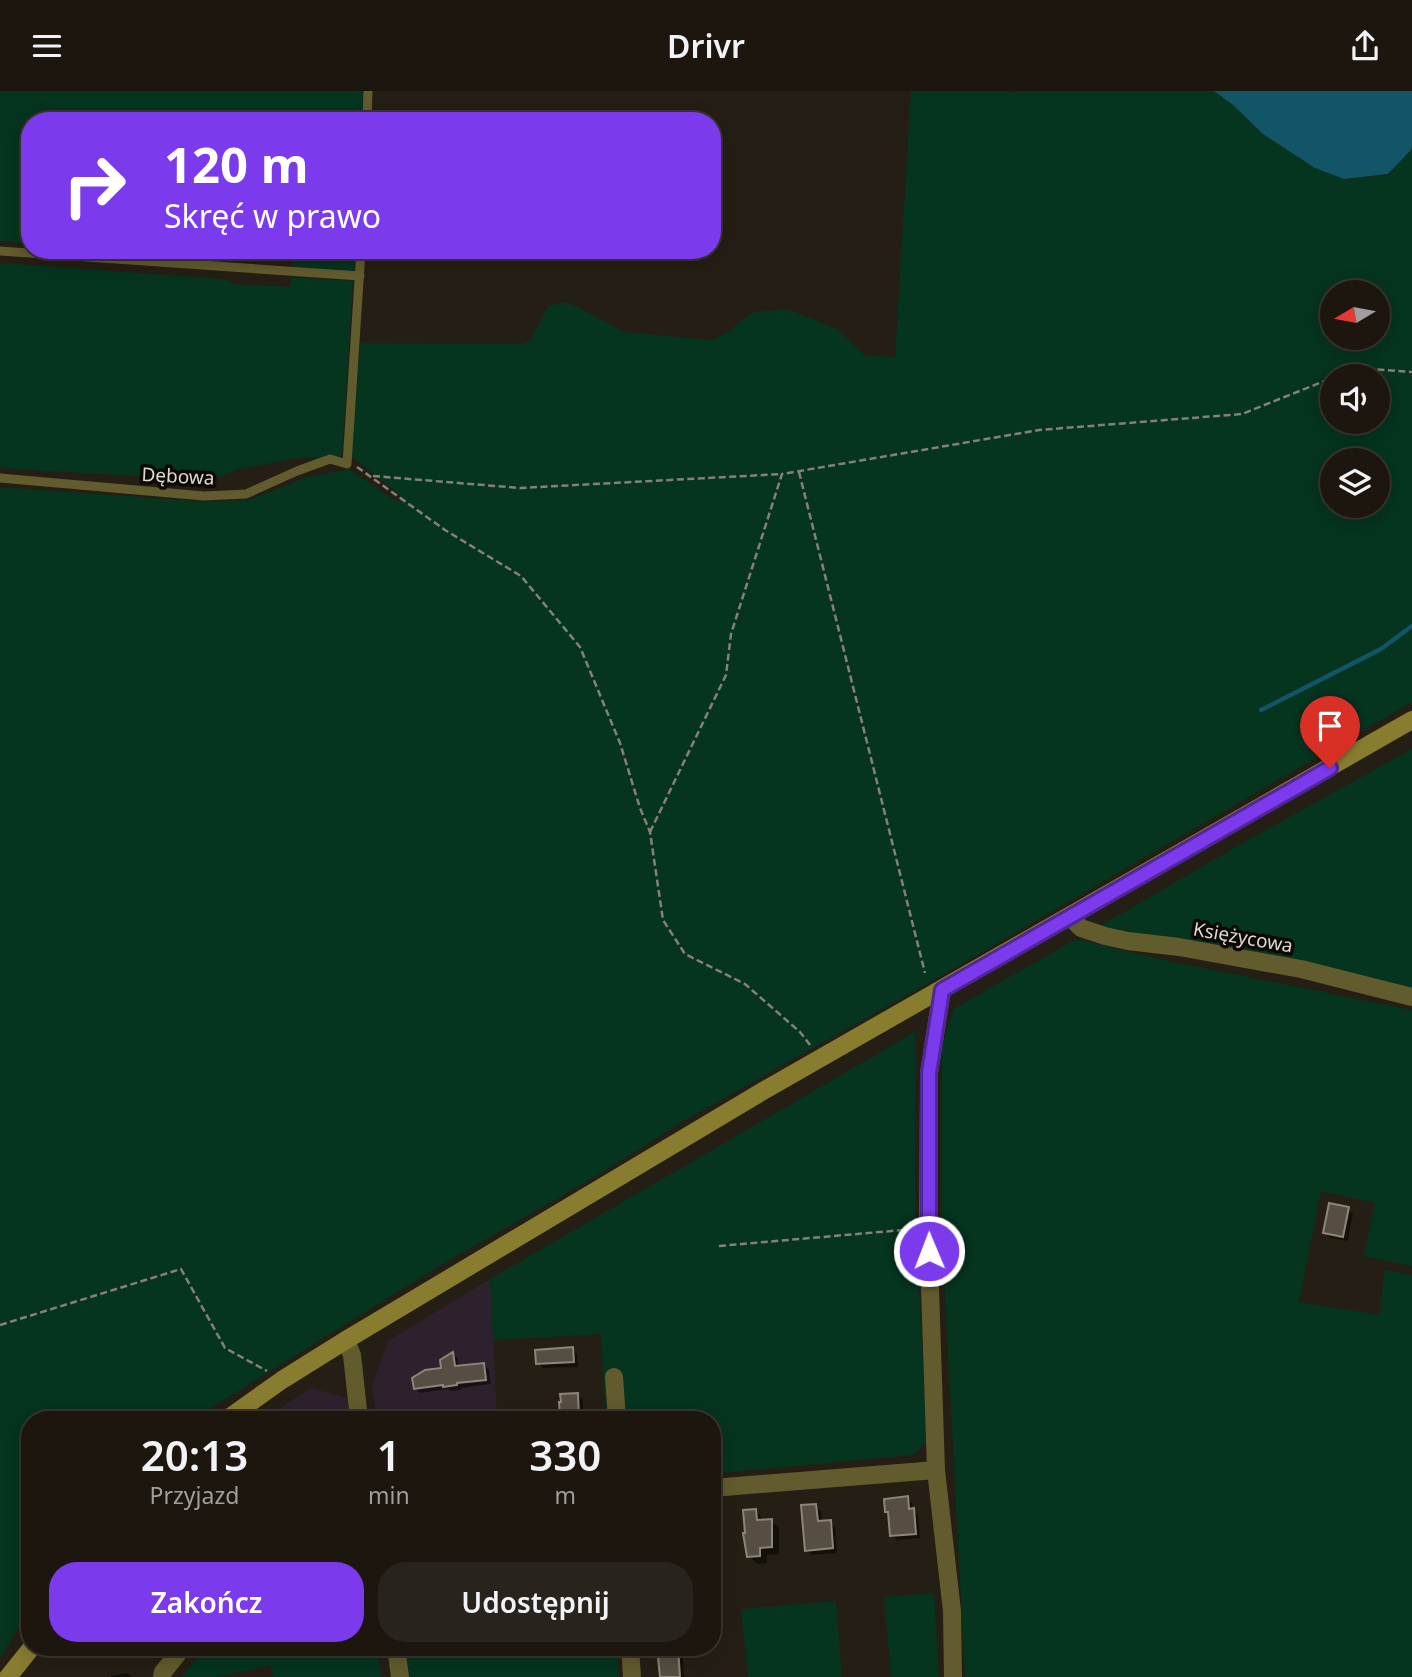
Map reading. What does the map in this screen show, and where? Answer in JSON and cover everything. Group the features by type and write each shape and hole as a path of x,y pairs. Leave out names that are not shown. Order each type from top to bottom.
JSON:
{"street":[{"path":"238,1411 345,1340 752,1098 1412,720"},
{"name":"Księżycowa","path":"1070,917 1081,928 1105,936 1301,969 1412,997"},
{"path":"942,990 929,1073 928,1227 936,1470 952,1611 953,1677"},
{"path":"345,1340 352,1355 358,1411"},
{"path":"614,1377 616,1411"},
{"path":"721,1487 936,1470"},
{"path":"8,1677 25,1656"},
{"path":"162,1677 176,1656"},
{"path":"397,1656 400,1677"},
{"path":"631,1656 632,1677"}],"lane":[{"path":"367,112 368,91"},
{"path":"0,251 21,252"},
{"path":"115,259 359,276"},
{"path":"347,464 360,259"},
{"name":"Dębowa","path":"0,478 204,496 246,494 330,459 347,464"}],"path":[{"path":"1390,370 1412,372"},
{"path":"372,476 520,488 782,474 1039,430 1242,414 1320,384"},
{"path":"347,464 360,468 445,530 521,576 580,647 620,743 650,832 663,920 685,954 746,984 800,1032 822,1058"},
{"path":"799,472 925,973"},
{"path":"650,832 726,675 731,633 782,474"},
{"path":"719,1246 928,1227"},
{"path":"0,1325 180,1269 225,1348 282,1380"}],"shaded area":[{"path":"490,1279 497,1411 376,1411 372,1385 388,1341"},
{"path":"311,1388 347,1398 349,1411 275,1411"}],"green space":[{"path":"0,91 366,91 365,112 21,112 21,243 0,241"},
{"path":"911,91 1214,91 1344,179 1388,175 1412,146 1412,702 946,973 682,1122 598,1175 436,1268 206,1411 21,1411 21,1624 0,1658 0,487 211,502 249,500 307,477 349,469 396,501 406,500 351,456 360,343 521,344 530,341 548,306 567,302 625,332 710,340 729,332 755,312 788,309 837,329 864,355 895,357"},
{"path":"293,259 355,259 354,273 293,269"},
{"path":"0,263 224,279 233,284 290,287 292,277 353,281 342,456 300,458 244,468 207,480 0,467"},
{"path":"1412,749 1412,990 1100,926 1239,845"},
{"path":"1076,939 1164,960 1412,1010 1412,1266 1364,1256 1375,1203 1321,1191 1299,1302 1380,1315 1384,1270 1412,1275 1412,1677 965,1677 941,1221 942,1047 953,1009"},
{"path":"915,1032 915,1203 927,1442 913,1455 721,1473 721,1411 606,1411 601,1334 493,1340 490,1279"},
{"path":"934,1593 939,1677 891,1677 884,1597"},
{"path":"836,1601 842,1677 748,1677 741,1609"},
{"path":"199,1656 379,1656 381,1677 273,1677 270,1665 218,1677 182,1677"},
{"path":"405,1656 618,1656 619,1677 408,1677"}],"water":[{"path":"1214,91 1412,91 1411,150 1388,174 1344,179 1315,168 1263,134"}],"building":[{"path":"1329,1203 1349,1207 1343,1237 1323,1233"},
{"path":"573,1347 574,1362 536,1364 535,1350"},
{"path":"453,1352 455,1366 484,1363 486,1380 414,1389 412,1378 425,1370 441,1368 440,1360"},
{"path":"578,1393 579,1411 560,1411 560,1394"},
{"path":"908,1496 909,1509 914,1508 916,1534 890,1536 884,1499"},
{"path":"816,1504 818,1521 831,1520 833,1548 805,1551 801,1505"},
{"path":"756,1509 757,1520 772,1519 772,1547 760,1548 760,1556 747,1557 743,1510"},
{"path":"658,1656 679,1656 680,1677 660,1677"}],"waterway":[{"path":"1261,710 1381,649 1412,626"}],"route":[{"path":"929,1251 929,1073 942,990 1330,768"}]}
